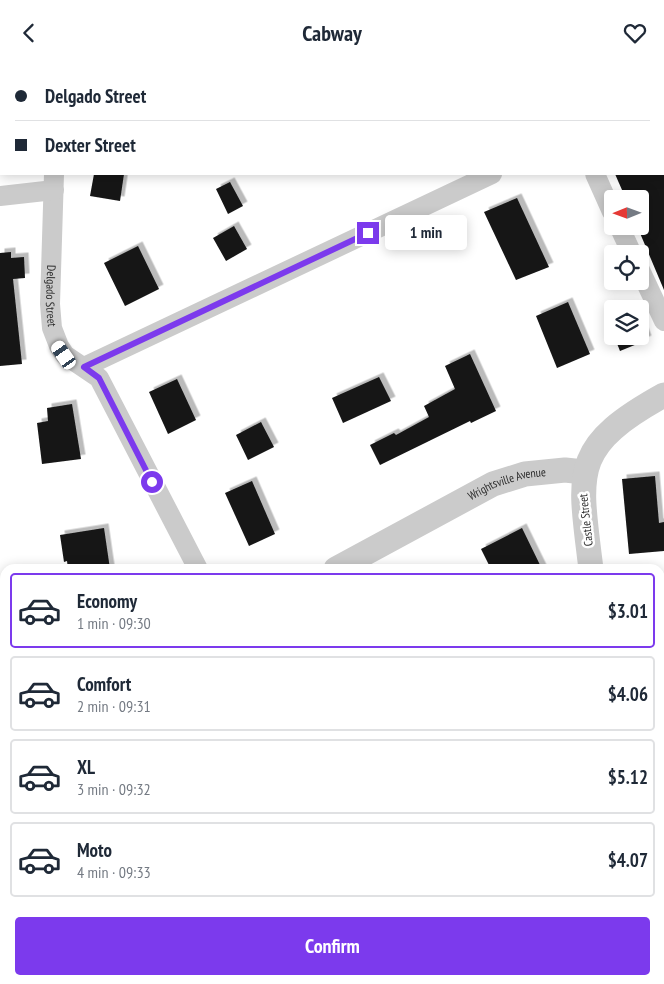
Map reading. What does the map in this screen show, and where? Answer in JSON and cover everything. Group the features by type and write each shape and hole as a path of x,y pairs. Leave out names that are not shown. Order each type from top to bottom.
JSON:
{"street":[{"path":"84,367 490,175"},
{"path":"595,175 604,194"},
{"path":"0,196 54,182"},
{"name":"Delgado Street","path":"54,182 50,304 51,322 59,347 64,355 99,378 195,564"},
{"path":"649,289 664,321"},
{"path":"584,471 597,446 618,423 664,395"},
{"name":"Wrightsville Avenue","path":"345,564 493,484 525,474 565,470 584,471"},
{"name":"Castle Street","path":"584,471 584,507 590,564"}],"building":[{"path":"94,175 124,175 120,201 90,196"},
{"path":"615,175 664,175 664,290 649,254 649,245 645,245 641,235 649,235 649,190 622,190"},
{"path":"230,182 243,206 228,214 216,189"},
{"path":"517,198 549,267 516,280 484,212"},
{"path":"234,226 247,249 226,261 213,238"},
{"path":"138,246 159,289 125,306 104,263"},
{"path":"11,252 11,258 24,257 25,278 13,279 22,364 0,366 0,253"},
{"path":"568,302 590,354 557,368 536,316"},
{"path":"618,345 635,345 620,351"},
{"path":"470,354 496,411 471,423 470,421 380,465 370,445 394,433 396,435 429,417 424,406 455,389 445,366"},
{"path":"379,377 391,401 343,423 332,398"},
{"path":"177,379 196,420 168,434 149,392"},
{"path":"72,404 81,459 42,464 37,423 48,421 47,408"},
{"path":"261,422 274,447 248,460 236,435"},
{"path":"655,476 659,523 664,522 664,551 629,554 622,479"},
{"path":"252,481 275,534 249,546 225,493"},
{"path":"104,528 109,564 67,564 67,561 64,562 60,535"},
{"path":"522,528 540,564 488,564 481,549"}],"route":[{"path":"152,482 99,378 84,367 368,233"}]}
